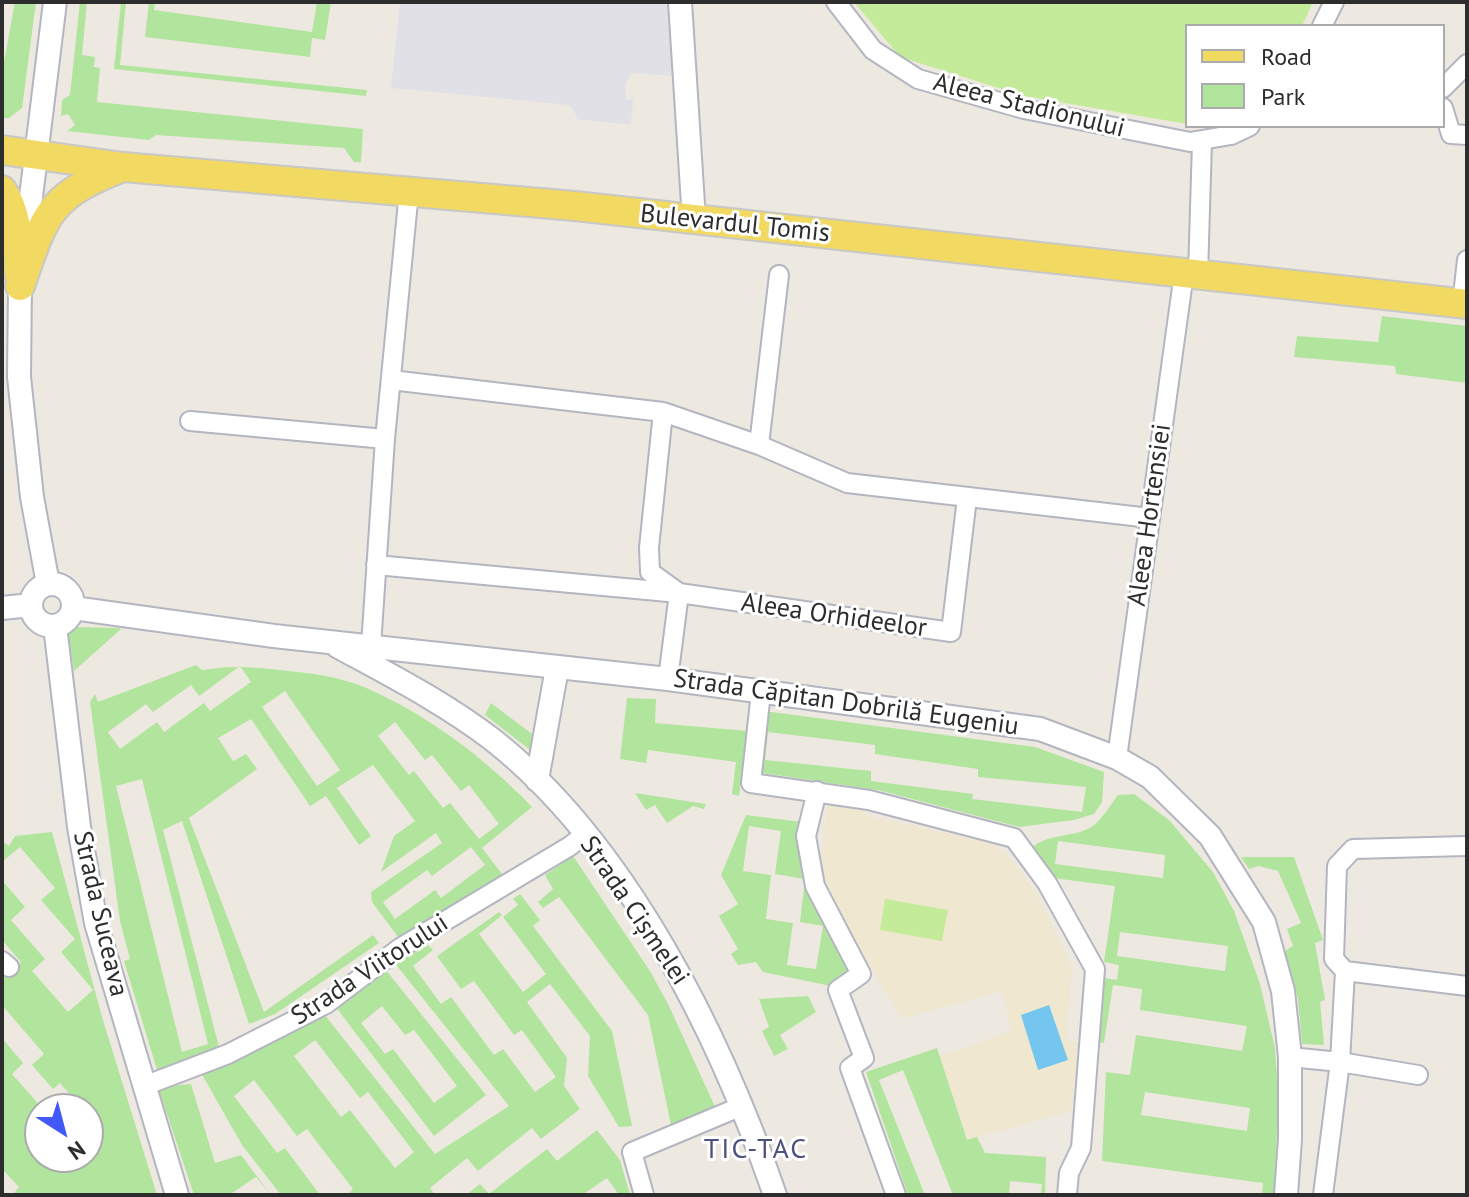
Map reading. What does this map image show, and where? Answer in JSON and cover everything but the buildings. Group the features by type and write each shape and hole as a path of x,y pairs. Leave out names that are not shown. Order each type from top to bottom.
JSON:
{"main road":[{"name":"Bulevardul Tomis","path":"2,150 123,167 409,191 694,220 1464,304"},
{"path":"20,286 40,230 53,208 79,186 123,167"},
{"path":"2,190 12,212 17,237 20,286"}],"street":[{"path":"48,584 32,497 19,377 20,286 55,2"},
{"path":"680,2 694,220"},
{"name":"Aleea Stadionului","path":"836,2 873,50 918,79 1024,109 1190,142 1231,135 1246,128"},
{"path":"1323,24 1334,2"},
{"path":"1445,86 1467,64"},
{"path":"1445,114 1451,134 1467,135"},
{"name":"Aleea Hortensiei","path":"1117,758 1150,518 1191,274 1202,142"},
{"path":"371,646 385,439 409,191"},
{"path":"1464,304 1467,260"},
{"path":"759,445 779,275"},
{"path":"391,380 663,412 759,445 847,483 1150,518"},
{"path":"663,412 649,548 650,572 679,593 668,679"},
{"path":"190,421 385,439"},
{"name":"Aleea Orhideelor","path":"376,565 679,593 951,632 967,498"},
{"path":"48,584 55,584 71,595 73,608 67,620 55,626 41,623 31,605 36,592 48,584"},
{"path":"2,608 31,605"},
{"name":"Strada Căpitan Dobrilă Eugeniu","path":"73,608 274,636 668,679 1040,729 1117,758 1150,777 1210,836 1264,922 1283,991 1290,1057 1286,1195"},
{"name":"Strada Suceava","path":"55,626 79,827 96,923 177,1195"},
{"name":"Strada Cișmelei","path":"329,641 459,716 492,740 537,780 585,834 619,879 696,1008 742,1106 775,1195"},
{"path":"537,780 557,668"},
{"path":"761,692 751,783 869,800 1014,838 1047,883 1095,969 1081,1148 1069,1173 1067,1195"},
{"path":"817,791 806,836 815,886 861,974 838,990 864,1058 850,1068 896,1195"},
{"name":"Strada Viitorului","path":"144,1086 228,1054 326,1004 400,948 585,834"},
{"path":"1467,846 1353,849 1337,866 1334,959 1345,971 1467,986"},
{"path":"1323,1195 1340,1062 1345,971"},
{"path":"1290,1057 1418,1075"},
{"path":"644,1195 632,1152 742,1106"}],"shaded area":[{"path":"400,2 669,2 674,56 672,76 631,73 625,85 626,99 633,100 631,125 576,119 569,105 391,88"},
{"path":"828,805 865,810 864,815 992,843 1008,855 1036,893 1072,967 1066,1041 1080,1042 1071,1111 967,1140 939,1057 1011,1031 1002,991 902,1019 820,884 817,884"}],"green space":[{"path":"15,2 36,2 22,108 9,118 2,118 2,73"},
{"path":"80,2 87,2 82,55 95,57 94,67 100,68 97,102 363,129 361,162 354,162 344,148 156,135 149,140 67,131 75,125 68,114 61,116 62,100 70,95"},
{"path":"121,2 126,2 120,65 367,90 366,96 114,69"},
{"path":"149,2 155,2 154,10 312,32 317,2 331,2 325,40 312,38 310,57 145,37"},
{"path":"854,2 1313,2 1303,24 1185,24 1185,124 1024,96 900,57"},
{"path":"1382,316 1467,326 1467,383 1396,374 1395,366 1294,357 1297,336 1378,342"},
{"path":"72,627 121,629 74,671 68,633"},
{"path":"196,665 202,670 239,667 199,696 191,685 153,712 146,704 108,732 120,749 157,722 164,732 204,703 210,711 251,682 241,667 291,671 354,683 410,710 454,739 495,771 532,807 482,848 506,879 401,941 372,902 371,892 442,843 436,833 381,872 394,836 415,821 373,765 337,788 371,836 359,845 326,796 310,806 251,719 218,738 233,761 246,754 257,769 189,818 264,1012 373,935 379,943 275,1014 249,1024 182,821 163,830 220,1051 158,1073 124,961 130,959 120,921 90,702 95,694 98,702","holes":["285,691 340,770 317,786 262,707","395,722 425,760 432,755 461,791 469,785 499,824 479,839 450,803 443,808 414,771 409,775 378,736","142,779 208,1044 182,1052 116,786","471,847 485,865 441,898 435,890 395,919 383,902 427,870 432,876"]},
{"path":"627,698 656,699 655,723 748,731 739,796 732,794 736,762 648,750 646,763 620,759"},
{"path":"491,703 532,734 530,750 485,715"},
{"path":"764,711 1035,747 1104,772 1102,802 1094,814 1074,820 1019,827 878,790 756,772","holes":["768,732 875,745 875,754 978,769 978,777 1086,787 1082,812 972,799 973,794 871,781 871,771 765,760"]},
{"path":"635,793 706,804 704,809 693,806 667,823 655,805 646,810"},
{"path":"1134,794 1169,820 1213,872 1234,911 1260,984 1275,1048 1278,1093 1275,1195 1262,1195 1263,1183 1102,1161 1106,1072 1130,1075 1136,1035 1242,1051 1247,1026 1140,1010 1142,989 1113,985 1104,1043 1098,1042 1104,978 1117,980 1119,965 1104,962 1115,886 1053,878 1032,848 1045,840 1093,826 1118,795","holes":["1058,841 1165,855 1163,878 1055,864","1120,932 1228,946 1225,971 1117,956","1145,1092 1250,1108 1247,1131 1141,1115"]},
{"path":"746,815 802,822 799,840 856,971 831,986 763,972 756,962 738,965 731,954 738,949 719,916 738,904 721,875","holes":["749,826 781,831 775,874 805,879 800,922 823,926 816,969 787,965 793,923 766,919 771,875 743,871"]},
{"path":"52,832 102,1017 157,1195 16,1195 14,1193 19,1187 2,1169 2,1038 23,1063 12,1074 29,1093 24,1093 24,1173 104,1173 104,1093 68,1093 60,1083 53,1089 32,1065 44,1054 2,1005 2,977 21,962 2,940 2,880 25,907 11,920 45,959 32,971 68,1012 93,990 61,952 75,939 41,900 55,888 20,847 2,862 2,841 9,846 15,836"},
{"path":"573,856 650,971 716,1109 671,1125 648,1015 559,897 543,908 538,902 553,889 545,875"},
{"path":"1241,857 1294,857 1323,940 1315,943 1325,1000 1320,1002 1324,1045 1302,1044 1298,999 1285,951 1293,946 1287,929 1301,923 1278,871 1259,866 1249,869"},
{"path":"520,894 540,920 533,926 612,1031 632,1126 619,1127 588,1076 590,1036 550,984 527,1002 567,1058 564,1086 580,1109 541,1139 532,1128 478,1171 467,1158 430,1188 435,1195 347,1195 353,1189 307,1129 297,1136 254,1080 234,1096 277,1153 285,1148 320,1195 281,1195 242,1145 200,1071 324,1014 435,1154 509,1106 393,961 423,940 433,950 413,966 441,1004 451,997 494,1055 503,1049 535,1092 556,1077 522,1030 514,1035 474,981 461,989 437,956 499,912 502,915 479,934 523,992 546,974 503,917 518,905 513,899","holes":["315,1040 360,1098 368,1092 414,1152 395,1168 350,1110 341,1117 294,1056"]},
{"path":"885,899 948,910 942,941 880,930"},
{"path":"385,969 486,1095 434,1136 335,1006","holes":["382,1006 405,1035 414,1030 457,1086 434,1103 393,1049 385,1054 361,1023"]},
{"path":"808,996 816,1012 780,1035 788,1049 774,1056 762,1031 769,1027 759,999"},
{"path":"937,1048 967,1140 977,1137 985,1153 1046,1157 1045,1195 1041,1195 1042,1184 1010,1181 1009,1195 953,1195 903,1070 879,1080 925,1195 908,1195 866,1072"},
{"path":"191,1084 215,1163 241,1155 271,1195 256,1177 229,1195 194,1195 158,1087"},
{"path":"597,1130 620,1160 630,1195 619,1195 607,1178 582,1195 466,1195 480,1184 489,1194 547,1149 557,1161"}],"water":[{"path":"1049,1005 1068,1060 1038,1070 1021,1015"}],"district":[{"name":"TIC-TAC","path":"756,1150"}]}
